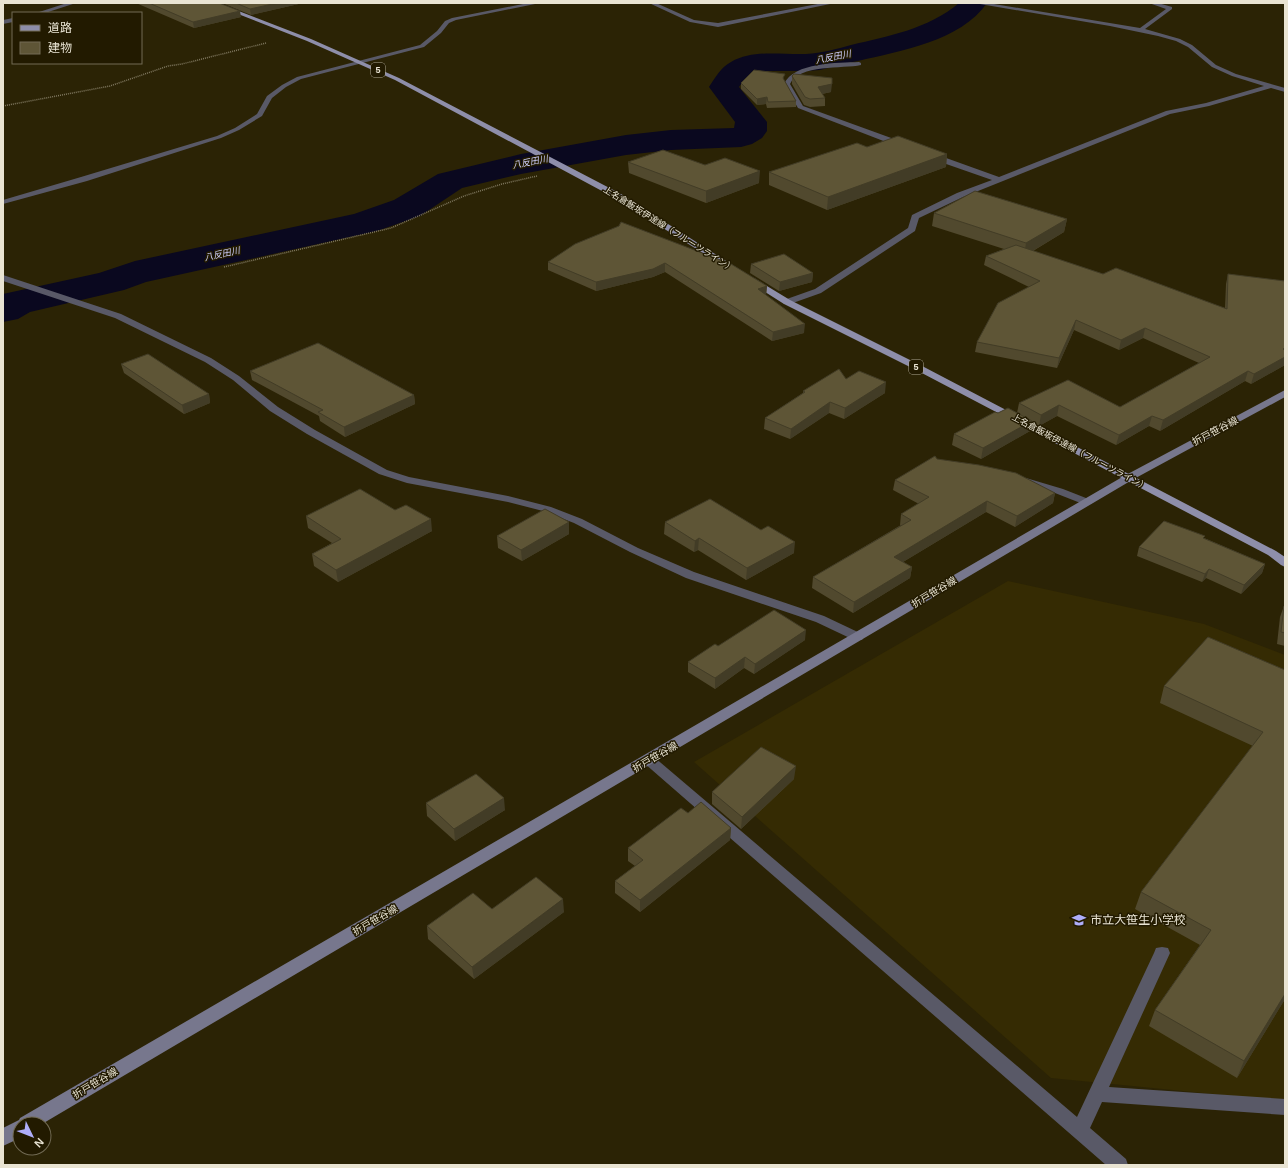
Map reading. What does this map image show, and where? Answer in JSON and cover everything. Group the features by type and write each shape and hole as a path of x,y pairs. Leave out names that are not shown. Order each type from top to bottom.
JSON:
{"main road":[{"name":"上名倉飯坂伊達線（フルーツライン）","path":"213,3 360,62 452,108 618,196 786,302 921,370 1218,524 1272,553 1285,563"},
{"name":"折戸笹谷線","path":"40,1116 650,760 1128,478 1285,392"},
{"path":"3,1138 12,1133"}],"street":[{"path":"42,12 73,3"},
{"path":"3,202 84,179 219,137 237,129 260,115 269,97 284,86 299,78 422,46 439,32 447,22 454,19 537,3"},
{"path":"652,3 694,22 709,26 832,3"},
{"path":"980,3 1035,10 1141,30 1178,40 1190,46 1214,66 1234,75 1285,90"},
{"path":"1141,30 1170,8 1152,3"},
{"path":"859,64 825,67 805,71 793,76 787,84 800,107 912,149"},
{"path":"786,302 818,291 912,229 915,217 960,195 1168,112 1207,105 1271,86"},
{"path":"926,154 999,180"},
{"path":"3,278 118,316 208,360 236,378 274,409 311,432 383,472 407,480 508,499 547,509 578,521 634,550 690,575 820,618 858,637"},
{"path":"1013,478 1058,491 1087,502"},
{"path":"650,760 1119,1165"},
{"path":"1080,1130 1162,953"},
{"path":"1097,1094 1285,1107"}],"path":[{"path":"3,106 110,86 168,66 298,36"},
{"path":"224,267 391,228 464,196 502,184 567,169"}],"shaded area":[{"name":"市立大笹生小学校","path":"1008,581 1204,624 1285,655 1285,1101 1051,1078 694,762"}],"building":[{"path":"149,3 219,3 240,11 193,22"},
{"path":"236,3 277,3 250,9"},
{"path":"754,70 785,74 783,78 796,101 768,102 767,97 757,99 741,83"},
{"path":"794,74 832,78 832,84 818,87 825,98 810,99 805,97 792,76"},
{"path":"898,136 947,154 828,197 769,172 857,143 867,147"},
{"path":"663,150 705,165 725,158 760,171 706,191 628,162"},
{"path":"975,191 1067,219 1026,243 934,213"},
{"path":"621,222 731,264 767,286 758,289 805,324 773,332 665,263 653,269 596,282 548,262 575,244 619,226"},
{"path":"1016,245 1103,274 1116,268 1227,309 1228,274 1285,281 1285,348 1283,349 1285,350 1285,357 1254,374 1248,371 1163,420 1152,416 1119,435 1059,405 1041,415 1019,403 1068,380 1120,407 1210,357 1145,328 1121,340 1076,320 1059,358 977,342 998,303 1040,281 986,256"},
{"path":"784,254 813,273 780,282 751,264"},
{"path":"318,343 414,395 344,427 318,412 323,410 250,371"},
{"path":"148,354 209,394 182,405 121,364"},
{"path":"839,369 846,379 859,371 886,382 845,408 830,402 791,429 765,418 805,392 803,391"},
{"path":"1008,408 1032,421 983,448 954,434 995,412 998,413"},
{"path":"935,456 937,459 979,465 1016,473 1055,493 1017,516 987,501 894,557 912,567 854,602 813,577 911,520 901,514 929,497 895,480"},
{"path":"360,489 395,510 406,505 431,519 336,570 312,554 341,539 306,516"},
{"path":"710,499 761,530 768,526 795,542 747,568 699,538 695,541 665,522"},
{"path":"545,509 569,522 521,550 497,536"},
{"path":"1164,521 1205,536 1203,538 1265,564 1244,585 1209,569 1205,574 1139,547"},
{"path":"1285,606 1285,633 1281,632"},
{"path":"774,610 806,630 755,664 745,657 715,678 688,662 715,644 718,646"},
{"path":"1208,637 1285,670 1285,994 1244,1061 1155,1010 1211,930 1141,892 1263,732 1164,686"},
{"path":"761,747 796,766 742,817 712,792"},
{"path":"476,774 504,798 454,829 426,803"},
{"path":"701,802 731,828 640,900 615,881 643,860 628,848 681,808 688,813"},
{"path":"536,877 563,899 472,967 427,926 473,893 492,909"}],"waterway":[{"name":"八反田川","path":"3,310 17,303 110,282 135,273 364,223 407,208 450,181 521,164 626,145 671,140 741,137 751,131 751,122 724,87 733,75 741,68 762,62 806,63 820,61 906,41 935,30 962,14 974,3"}],"place":[{"name":"市立大笹生小学校","path":"1079,920"}]}
